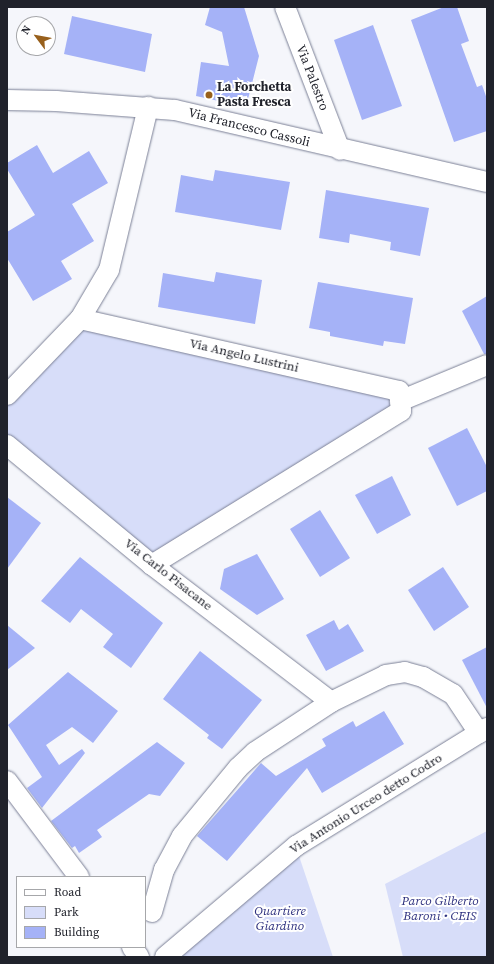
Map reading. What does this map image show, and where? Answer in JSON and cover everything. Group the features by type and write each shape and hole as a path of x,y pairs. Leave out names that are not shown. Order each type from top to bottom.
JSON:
{"street":[{"name":"Via Palestro","path":"285,7 340,150"},
{"name":"Via Francesco Cassoli","path":"7,100 175,110 340,150 487,182"},
{"path":"7,396 80,319 108,270 148,108"},
{"name":"Via Angelo Lustrini","path":"80,319 399,391 400,401"},
{"path":"152,565 400,411 400,401 487,366"},
{"name":"Via Carlo Pisacane","path":"7,445 152,565 331,702"},
{"name":"Via Antonio Urceo detto Codro","path":"152,912 164,870 179,842 238,768 255,752 331,702 386,675 405,672 423,677 453,694 466,708 483,731 296,846 165,957"},
{"path":"10,791 78,876"},
{"path":"133,948 139,957"}],"green space":[{"path":"80,319 399,391 401,411 152,565 7,445 7,396"},
{"name":"Parco Gilberto Baroni • CEIS","path":"487,831 487,957 403,957 385,884"},
{"name":"Quartiere Giardino","path":"298,853 333,957 176,957"}],"building":[{"path":"210,7 244,7 259,56 246,107 196,96 201,62 229,66 222,32 205,25"},
{"path":"444,7 457,7 469,41 461,44 477,87 482,85 487,99 487,131 454,142 411,20"},
{"path":"72,16 152,34 145,72 64,54"},
{"path":"373,25 402,106 362,120 334,40"},
{"path":"37,145 53,173 89,151 108,183 72,204 94,241 61,261 72,279 33,301 7,258 7,232 35,215 7,169 7,163"},
{"path":"215,170 290,182 281,230 175,212 181,175 213,181"},
{"path":"326,190 429,208 420,256 390,250 391,242 350,234 349,243 319,238"},
{"path":"216,272 262,280 255,324 158,307 163,273 214,282"},
{"path":"318,282 413,298 405,344 384,341 383,346 330,336 330,332 309,328"},
{"path":"487,296 487,354 484,354 462,311"},
{"path":"467,428 487,467 487,491 457,506 428,448"},
{"path":"392,476 411,515 377,534 355,495"},
{"path":"7,497 41,523 7,569"},
{"path":"320,510 350,558 320,577 290,529"},
{"path":"257,554 284,599 257,615 220,589 224,569"},
{"path":"80,557 163,623 131,668 103,647 113,634 81,609 70,623 41,601"},
{"path":"443,567 469,607 434,631 408,590"},
{"path":"334,620 339,630 348,624 364,651 326,671 306,635"},
{"path":"7,625 35,648 7,670"},
{"path":"487,647 487,708 462,660"},
{"path":"200,651 262,700 222,749 207,738 209,735 163,699"},
{"path":"68,672 118,711 93,743 72,727 46,745 59,765 82,749 85,753 42,808 27,788 42,777 8,725"},
{"path":"384,711 404,744 322,793 307,768 227,861 197,836 261,763 276,776 326,746 322,739 353,721 356,727"},
{"path":"157,742 185,763 160,796 149,794 97,830 102,837 79,853 75,846 72,848 51,821"}],"place":[{"name":"La Forchetta Pasta Fresca","path":"209,95"}]}
